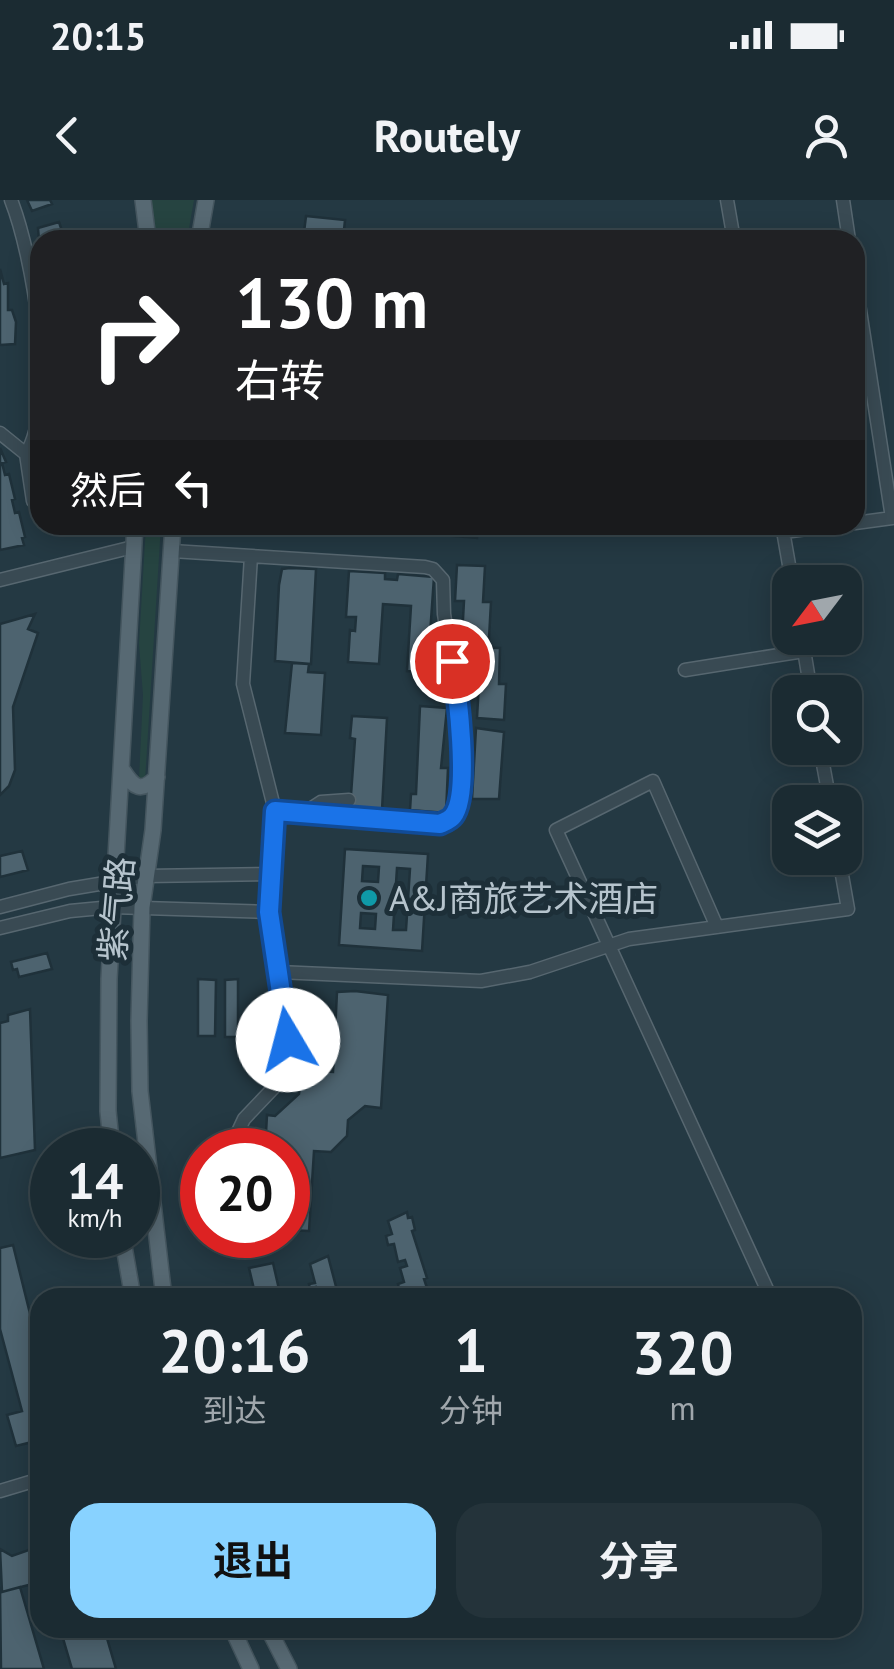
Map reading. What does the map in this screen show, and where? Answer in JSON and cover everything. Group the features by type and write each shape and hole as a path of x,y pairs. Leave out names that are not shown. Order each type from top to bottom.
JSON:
{"main road":[{"path":"143,200 147,230"},
{"path":"201,230 206,200"},
{"name":"紫气路","path":"111,1128 112,908 134,535"},
{"name":"紫气路","path":"163,1288 140,1091 139,1021 142,907 157,777 173,535"},
{"path":"123,771 140,788 157,777"},
{"path":"109,1020 123,1011 132,1013 139,1021"},
{"path":"126,1258 131,1288"},
{"path":"237,1638 251,1669"},
{"path":"273,1638 289,1669"}],"street":[{"path":"11,200 22,230 30,278"},
{"path":"727,200 732,230"},
{"path":"843,200 848,230"},
{"path":"865,343 892,518 865,522"},
{"path":"0,433 26,454"},
{"path":"30,448 26,454 30,481"},
{"path":"784,535 789,565"},
{"path":"0,580 133,547"},
{"path":"172,551 425,567 439,574 445,587 444,614 462,727 455,814 440,824 275,811"},
{"path":"240,1128 280,1081 288,1040 269,912 275,811 242,684 251,556"},
{"path":"686,670 772,651"},
{"path":"718,927 653,781 556,830 766,1288"},
{"path":"304,814 332,798 348,800"},
{"path":"0,907 68,889 147,876 271,874"},
{"path":"278,972 481,981 530,972 629,940 848,909 842,875"},
{"path":"0,928 70,911 112,908 269,912"},
{"path":"0,1491 30,1482"}],"green space":[{"path":"151,200 194,200 189,230 156,230"},
{"path":"145,535 160,535 145,781 139,779 143,695 139,644"}],"building":[{"path":"27,200 50,200 52,204 32,211"},
{"path":"306,216 345,220 344,230 304,230"},
{"path":"59,222 62,230 38,230"},
{"path":"0,269 4,284 8,283 8,310 12,310 16,322 15,344 0,345"},
{"path":"0,448 15,499 15,513 19,512 25,537 24,545 0,550"},
{"path":"457,565 485,566 483,602 491,602 489,638 462,637 464,601 455,601"},
{"path":"282,569 316,569 311,664 275,661 279,585"},
{"path":"349,571 385,573 385,579 397,580 398,574 434,577 430,635 440,636 438,673 407,671 411,606 383,604 379,664 348,662 350,630 355,631 356,617 346,617"},
{"path":"35,614 28,629 38,633 13,707 15,770 9,786 0,795 0,624"},
{"path":"472,647 500,648 499,684 506,684 504,720 477,718 479,683 470,682"},
{"path":"292,663 309,664 308,672 325,673 321,735 285,733"},
{"path":"420,706 447,708 441,768 448,768 446,813 410,810 411,794 416,794"},
{"path":"352,716 387,718 382,810 350,809 355,739 350,738"},
{"path":"476,728 504,732 499,799 472,799"},
{"name":"A&J商旅艺术酒店","path":"345,849 428,854 422,951 339,945","holes":["363,866 379,867 378,882 362,881","397,868 410,869 406,930 393,930","361,913 376,914 375,929 360,928"]},
{"path":"22,851 28,870 0,877 0,856"},
{"path":"47,953 52,969 19,977 17,969 13,970 11,962"},
{"path":"198,979 216,980 215,1036 198,1036"},
{"path":"238,979 238,1037 225,1037 225,980"},
{"path":"337,992 388,995 381,1108 365,1106 348,1120 347,1136 331,1152 314,1151 310,1215 310,1128 266,1128 267,1115 275,1116 317,1071 333,1072"},
{"path":"30,1009 34,1128 30,1128 30,1151 0,1158 0,1023 8,1021 8,1015"},
{"path":"319,1034 333,1035 331,1067 318,1066"},
{"path":"407,1212 408,1218 412,1217 427,1288 399,1288 398,1284 404,1282 400,1268 407,1266 405,1260 398,1262 394,1244 388,1245 386,1236 392,1234 388,1221"},
{"path":"13,1245 30,1314 30,1442 16,1446 7,1415 22,1411 0,1329 0,1248"},
{"path":"328,1256 336,1288 310,1288 309,1284 315,1283 310,1264"},
{"path":"273,1263 279,1288 254,1288 249,1268"},
{"path":"0,1549 12,1556 30,1550 30,1585 2,1592"},
{"path":"0,1587 2,1592 20,1587 30,1621 30,1638 35,1638 44,1669 1,1669"},
{"path":"63,1638 107,1638 116,1669 72,1669"}],"place":[{"name":"A&J商旅艺术酒店","path":"369,898"}],"route":[{"path":"288,1040 269,912 275,811 440,824 449,820 455,814 458,800 462,727 452,661"}]}
